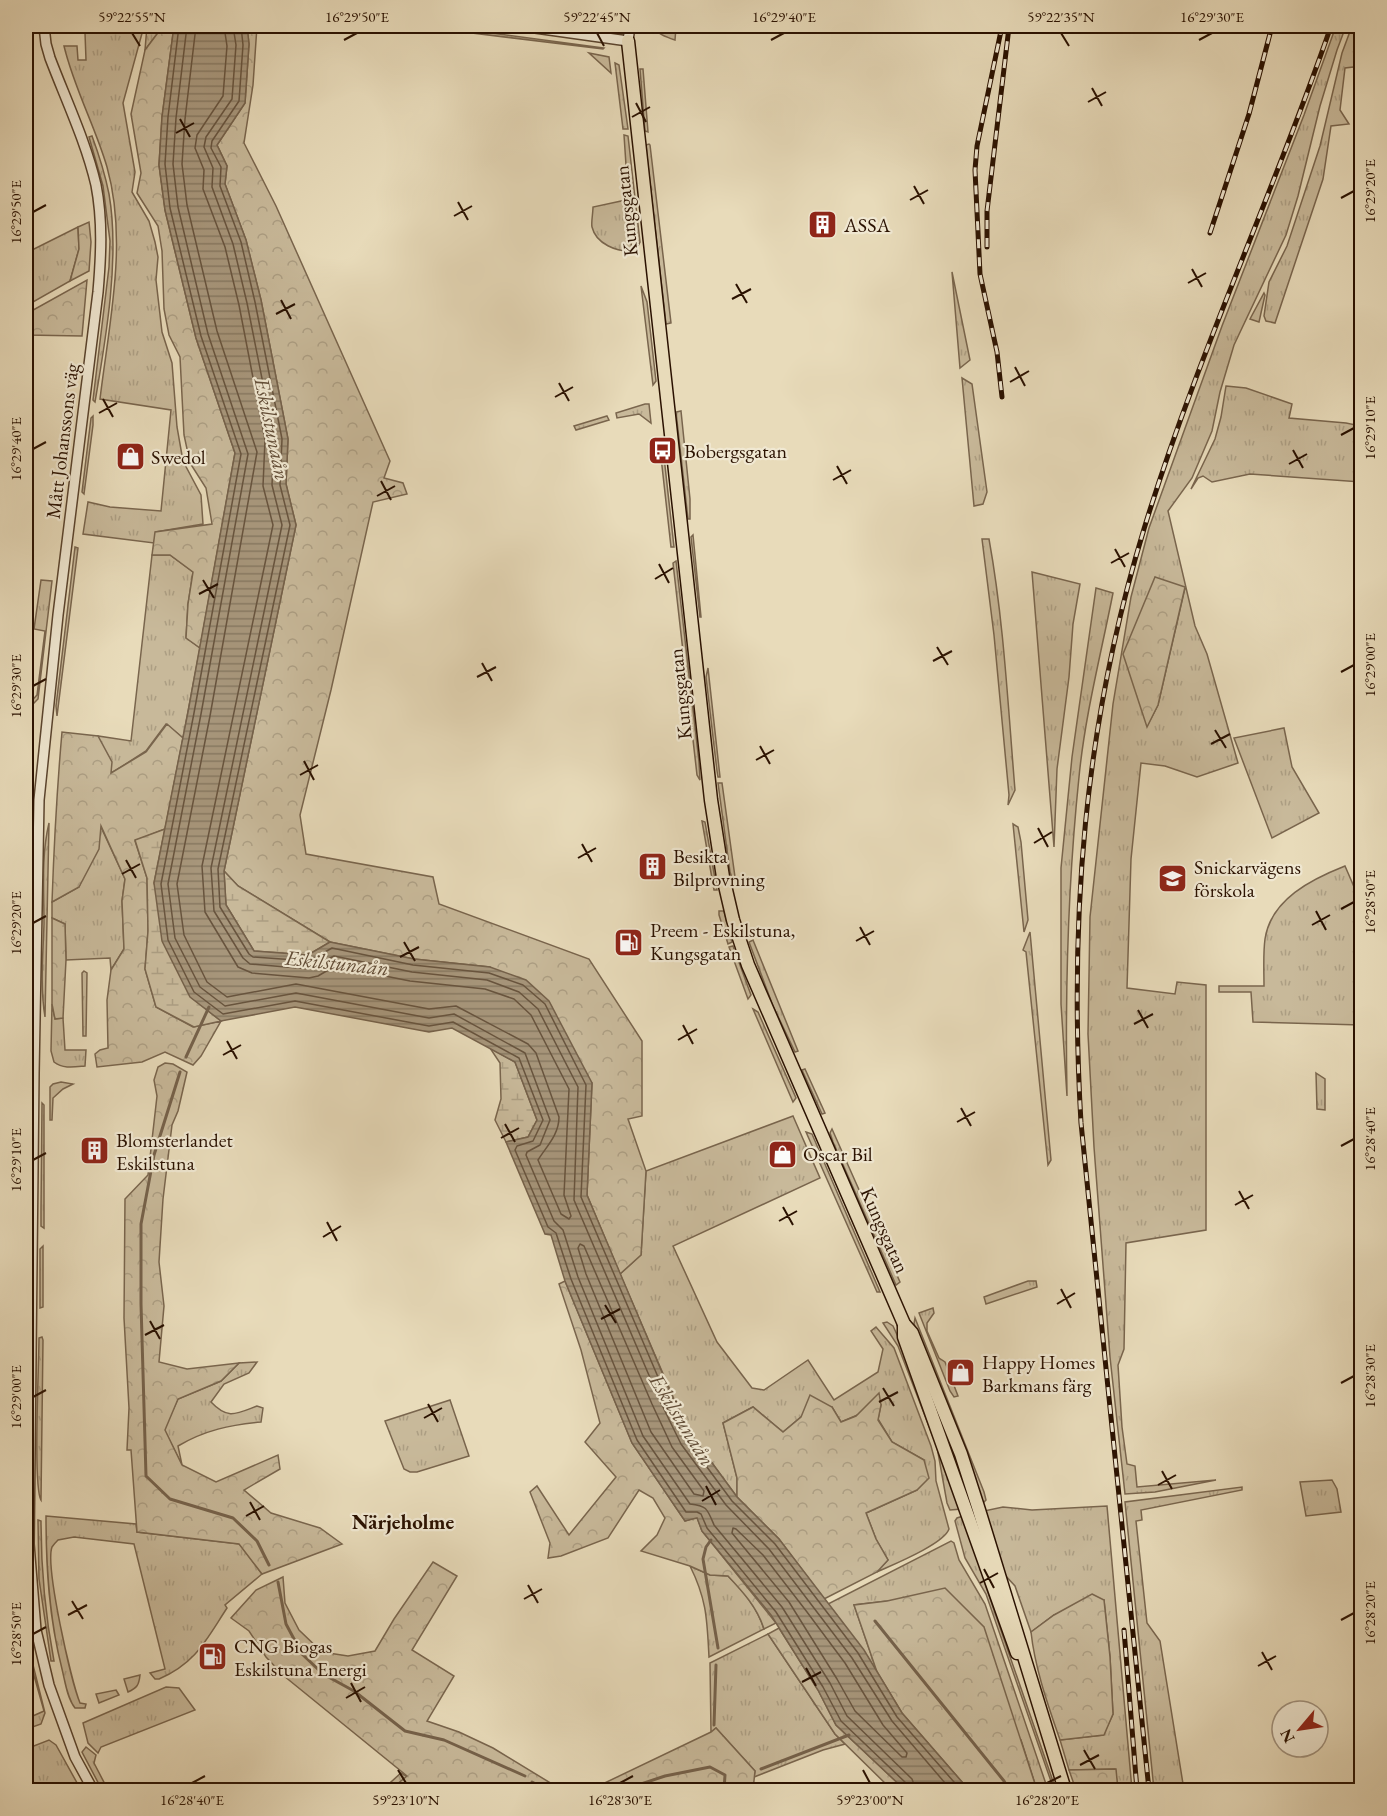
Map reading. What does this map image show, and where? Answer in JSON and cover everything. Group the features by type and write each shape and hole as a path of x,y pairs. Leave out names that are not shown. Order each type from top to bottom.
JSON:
{"main road":[{"name":"Kungsgatan","path":"628,41 708,770 723,877 733,920 762,1000 904,1324 904,1337 1036,1710 1049,1739 1065,1791"}],"street":[{"path":"521,26 628,41"},
{"name":"Kungsgatan","path":"628,41 630,26"},
{"name":"Mått Johanssons väg","path":"44,27 50,58 96,184 101,256 99,292 58,615 39,800 29,1544 36,1630 49,1685 75,1757 93,1791"}],"green space":[{"path":"62,26 144,26 123,103 135,172 132,192 149,221 155,242 158,257 156,280 162,332 172,363 177,427 183,461 201,495 203,524 156,532 154,543 83,534 88,502 110,507 161,511 171,410 100,399 115,283 116,224 107,167 73,77 64,46 77,46 78,60 86,60 85,33 63,33"},
{"path":"147,26 163,26 145,50"},
{"path":"163,26 174,26 162,117 159,165 165,210 196,338 235,453 200,648 186,638 193,572 170,555 152,555 155,532 212,524 206,488 190,463 184,435 180,357 169,335 164,309 162,251 158,226 137,193 141,173 131,114 145,50"},
{"path":"247,26 257,26 253,85 244,143 276,206 390,461 384,478 403,483 407,494 373,502 300,815 306,854 433,877 439,904 589,959 642,1041 642,1116 628,1119 646,1171 641,1255 620,1274 587,1195 592,1083 490,967 414,959 330,942 238,886 224,871 296,525 286,484 288,439 261,300 246,240 225,184 227,166 217,145 245,103 249,44"},
{"path":"415,26 438,26 604,48 603,49"},
{"path":"653,26 676,27 675,40 659,33"},
{"path":"1336,26 1346,26 1320,106 1286,235 1234,345 1220,392 1212,431 1192,478 1168,511 1195,626 1207,654 1238,763 1197,777 1165,766 1141,763 1131,859 1127,988 1175,994 1177,982 1206,985 1206,1230 1126,1243 1124,1349 1118,1365 1127,1464 1135,1466 1137,1487 1216,1480 1155,1492 1125,1494 1110,1357 1088,1034 1090,917 1113,704 1131,597 1149,528 1222,326","holes":["1185,588 1158,705 1147,726"]},
{"path":"1352,26 1361,26 1362,66 1345,68 1340,110 1349,124 1331,126 1323,179 1275,323 1266,321 1264,316 1269,282 1287,246 1320,146 1342,53"},
{"path":"589,53 609,57 611,73"},
{"path":"615,63 619,65 628,129 623,129"},
{"path":"640,69 643,69 648,132 645,131"},
{"path":"624,135 628,136 640,242 637,248 627,180"},
{"path":"92,136 109,194 113,244 110,298 95,402 93,400 110,241 103,186 89,137"},
{"path":"649,144 671,323 666,324 647,156 646,145"},
{"path":"626,200 632,251 608,246 594,233 592,225 593,207"},
{"path":"89,222 91,242 89,271 70,281 79,249 78,227"},
{"path":"78,227 79,249 70,281 26,306 26,253"},
{"path":"952,272 970,360 960,368"},
{"path":"87,280 82,336 26,335 26,314"},
{"path":"641,286 647,302 656,381 653,385"},
{"path":"1264,293 1259,322 1250,319"},
{"path":"962,378 972,384 987,492 983,504 974,506"},
{"path":"1226,386 1246,388 1292,404 1289,418 1361,426 1361,482 1250,474 1212,482 1203,476 1198,478 1191,489 1215,439"},
{"path":"649,404 651,423 639,414 617,418 616,413"},
{"path":"681,411 690,519 688,519 676,412"},
{"path":"93,416 93,425 84,494 82,492"},
{"path":"607,416 609,420 576,430 574,426"},
{"path":"661,457 664,457 674,547 671,547"},
{"path":"693,535 701,617 691,537"},
{"path":"982,539 989,539 1002,633 1015,790 1008,805 1009,795 994,635"},
{"path":"75,547 78,548 57,716 56,706"},
{"path":"152,555 170,555 193,572 186,638 200,648 183,738 166,724 146,751 110,774 98,736 131,741"},
{"path":"676,561 700,780 697,775 673,563"},
{"path":"1032,572 1080,584 1073,624 1069,677 1057,769 1054,847"},
{"path":"1155,577 1185,587 1158,705 1147,727 1123,654"},
{"path":"41,580 52,581 38,699 27,710 26,707 37,695 45,631 34,629"},
{"path":"1096,588 1113,593 1085,731 1075,817 1068,936 1067,1096 1061,1004 1061,868 1072,757"},
{"path":"708,668 720,777 717,771 706,677"},
{"path":"167,724 183,738 165,829 135,841 147,878 148,931 145,969 156,1007 193,1027 221,1021 201,1056 193,1065 165,1052 142,1062 97,1067 95,1054 108,1048 107,1000 111,970 124,949 122,901 125,879 101,826 99,849 79,887 52,902 62,732 98,736 112,762 111,773 146,752"},
{"path":"1284,728 1292,767 1319,813 1272,838 1234,738"},
{"path":"26,730 32,736 33,750 26,807"},
{"path":"718,783 722,783 734,883 730,872"},
{"path":"702,821 705,822 717,890 714,890"},
{"path":"49,823 45,1017 42,983 43,874"},
{"path":"1013,824 1018,827 1021,842 1028,920 1024,932"},
{"path":"100,825 125,879 122,901 124,949 111,970 110,958 66,960 65,924 52,918 52,902 79,887"},
{"path":"165,829 154,883 190,996 221,1021 194,1027 156,1007 145,969 148,931 147,878 135,840"},
{"path":"1345,866 1361,903 1361,1025 1253,1022 1251,992 1219,992 1219,986 1264,986 1265,939 1275,913 1295,892 1319,877"},
{"path":"224,871 238,886 330,942 308,955 254,951 226,905"},
{"path":"719,911 724,911 732,942 728,944 719,915"},
{"path":"52,918 65,924 63,1018 55,1019 52,1004"},
{"path":"1030,932 1051,1160 1048,1165 1026,952 1023,950"},
{"path":"753,940 798,1051 795,1052 773,1006 749,942"},
{"path":"733,946 751,995 748,999 729,947"},
{"path":"84,971 87,973 86,1036 83,1036 82,973"},
{"path":"52,1004 55,1019 63,1018 65,1050 86,1050 85,1066 65,1067 54,1062 51,1051"},
{"path":"753,1009 758,1012 796,1098 793,1102"},
{"path":"490,1048 515,1062 537,1120 528,1137 506,1142 495,1120 501,1099 500,1063"},
{"path":"165,1063 173,1064 187,1072 178,1111 172,1125 163,1199 159,1262 164,1306 159,1362 187,1369 239,1363 221,1381 178,1399 165,1430 182,1465 216,1482 278,1455 280,1469 244,1490 271,1513 320,1528 342,1544 262,1574 239,1544 137,1532 131,1450 127,1450 129,1408 124,1318 125,1199 148,1175 157,1096 154,1080 158,1067"},
{"path":"805,1069 825,1113 822,1114 802,1070"},
{"path":"1316,1073 1325,1079 1325,1110 1317,1109"},
{"path":"61,1082 73,1084 53,1098 52,1120 50,1120 50,1087"},
{"path":"42,1103 44,1105 44,1228 41,1226"},
{"path":"793,1116 820,1178 673,1246 717,1342 752,1388 764,1390 808,1360 834,1400 878,1372 883,1349 871,1331 876,1327 894,1348 931,1446 935,1461 936,1481 949,1529 938,1541 928,1547 877,1572 888,1560 876,1539 866,1513 917,1490 924,1460 892,1442 878,1419 881,1405 841,1422 832,1407 801,1417 783,1432 753,1407 723,1423 737,1478 737,1497 693,1437 674,1399 620,1274 641,1255 646,1171"},
{"path":"832,1129 900,1282 896,1285 833,1142 830,1133"},
{"path":"806,1132 812,1134 880,1292 877,1292"},
{"path":"43,1246 43,1307 40,1308 40,1249"},
{"path":"565,1281 632,1443 685,1521 697,1517 702,1531 776,1623 764,1629 753,1607 728,1576 710,1575 690,1566 641,1551 657,1535 665,1518 653,1498 639,1490 608,1538 561,1556 548,1558 550,1543 530,1492 537,1486 569,1535 616,1477 585,1442 600,1423 581,1350 559,1284"},
{"path":"1028,1281 1036,1281 1037,1287 986,1304 984,1297"},
{"path":"933,1308 934,1313 927,1323 927,1331 939,1358 945,1362 958,1396 954,1397 950,1391 919,1313"},
{"path":"915,1318 984,1492 986,1500 984,1502 981,1502 917,1333"},
{"path":"887,1322 893,1326 899,1339 962,1509 950,1510 947,1503 937,1447 898,1346 883,1323"},
{"path":"42,1337 41,1500 37,1473 37,1424 39,1338"},
{"path":"257,1362 249,1373 224,1384 211,1402 222,1411 232,1414 257,1406 263,1408 261,1422 218,1429 188,1440 178,1446 182,1465 164,1429 178,1399 221,1381 239,1363"},
{"path":"879,1393 881,1405 878,1420 892,1442 924,1460 929,1478 917,1490 866,1513 876,1539 888,1560 877,1572 824,1599 779,1539 737,1497 737,1478 723,1423 753,1407 783,1432 801,1417 810,1395 832,1407 841,1422 856,1416"},
{"path":"450,1400 469,1456 417,1472 404,1469 385,1421"},
{"path":"1332,1480 1337,1489 1341,1512 1306,1516 1300,1482"},
{"path":"1242,1487 1242,1490 1141,1510 1142,1520 1136,1521 1147,1623 1160,1641 1184,1790 1154,1790 1125,1502"},
{"path":"1107,1506 1132,1790 1118,1790 1115,1769 1069,1770 1060,1740 1103,1735 1113,1714 1104,1600 1054,1615 1031,1632 1015,1586 1004,1574 984,1511 1003,1507 1032,1510"},
{"path":"46,1516 136,1524 137,1532 240,1544 262,1574 225,1605 227,1608 199,1650 191,1658 172,1673 155,1679 150,1673 165,1669 134,1544 74,1537 58,1540 52,1547 51,1558 55,1599 76,1691 80,1703 86,1704 85,1708 75,1708 67,1689 51,1612"},
{"path":"963,1516 1056,1790 1054,1790 986,1594 965,1558 955,1521"},
{"path":"38,1520 41,1521 44,1591 54,1661 51,1661 39,1579"},
{"path":"951,1541 954,1543 959,1560 985,1604 1048,1790 1037,1790 1021,1740 887,1601 854,1605 877,1672 828,1604"},
{"path":"433,1562 457,1576 412,1650 454,1676 427,1721 459,1732 493,1748 562,1790 390,1790 407,1776 284,1676 266,1657 249,1631 231,1618 256,1590 283,1577 285,1603 299,1630 322,1652 348,1656 375,1651"},
{"path":"690,1566 710,1575 728,1576 749,1600 764,1629 709,1657 703,1600"},
{"path":"945,1588 984,1627 1037,1790 969,1790 902,1713 877,1672 854,1605 887,1601"},
{"path":"1092,1594 1104,1600 1113,1714 1104,1735 1060,1740 1039,1673 1031,1632 1054,1615"},
{"path":"779,1628 818,1690 836,1725 905,1790 892,1790 835,1734 768,1634"},
{"path":"768,1634 835,1734 845,1744 823,1750 754,1777 755,1771 716,1728 711,1732 710,1663"},
{"path":"31,1657 45,1713 41,1724 27,1729 26,1719 44,1711 29,1658"},
{"path":"140,1675 137,1686 128,1692 124,1679"},
{"path":"166,1687 179,1688 195,1710 101,1747 98,1753 88,1743 83,1723"},
{"path":"116,1690 119,1695 99,1703 96,1694"},
{"path":"716,1728 755,1771 753,1790 590,1790 711,1732"},
{"path":"49,1740 56,1745 81,1790 26,1790 26,1749"},
{"path":"86,1747 96,1755 94,1763 108,1790 102,1790 82,1752"},
{"path":"1116,1769 1118,1790 1076,1790 1069,1770"},
{"path":"401,1773 408,1777 390,1790 382,1790"}],"water":[{"name":"Eskilstunaån","path":"174,26 247,26 249,44 245,103 217,145 227,166 225,184 246,240 261,300 288,439 286,484 296,525 224,871 226,905 254,951 308,955 330,942 414,959 490,967 526,980 549,1001 592,1083 587,1195 672,1396 693,1437 737,1497 779,1539 864,1650 902,1713 969,1790 905,1790 836,1725 818,1690 771,1615 702,1531 697,1518 685,1521 632,1443 565,1281 551,1235 545,1234 506,1142 528,1137 537,1120 515,1062 452,1028 429,1032 295,1007 221,1021 190,997 162,941 154,883 235,453 196,338 165,210 159,165 162,117"}],"waterway":[{"path":"186,1057 209,1007"},
{"path":"180,1072 154,1155 141,1224 146,1476 170,1499 233,1518 257,1541 269,1565"},
{"path":"711,1540 706,1547 703,1559 718,1648"},
{"path":"278,1582 286,1624 302,1654 323,1674 354,1691 405,1731 444,1740 525,1776"},
{"path":"875,1621 1009,1790"},
{"path":"714,1725 716,1665"},
{"path":"761,1769 849,1735"},
{"path":"623,1790 665,1776 710,1767 725,1775 724,1790"},
{"path":"532,1782 547,1790"}],"railway":[{"path":"1002,26 977,146 975,170 980,274 997,352 1002,397"},
{"path":"1210,233 1249,114 1272,26"},
{"path":"1149,1790 1081,1123 1077,971 1086,823 1107,676 1144,529 1187,402 1285,152 1331,26"},
{"path":"987,247 987,211 1009,27"},
{"path":"1124,1630 1137,1790"}],"place":[{"name":"ASSA","path":"823,225"},
{"name":"Bobergsgatan","path":"663,451"},
{"name":"Swedol","path":"130,457"},
{"name":"Besikta Bilprovning","path":"652,867"},
{"name":"Snickarvägens förskola","path":"1173,878"},
{"name":"Preem - Eskilstuna, Kungsgatan","path":"629,942"},
{"name":"Blomsterlandet Eskilstuna","path":"95,1151"},
{"name":"Oscar Bil","path":"782,1154"},
{"name":"Happy Homes Barkmans färg","path":"961,1373"},
{"name":"CNG Biogas Eskilstuna Energi","path":"213,1657"}],"district":[{"name":"Närjeholme","path":"403,1522"}]}
